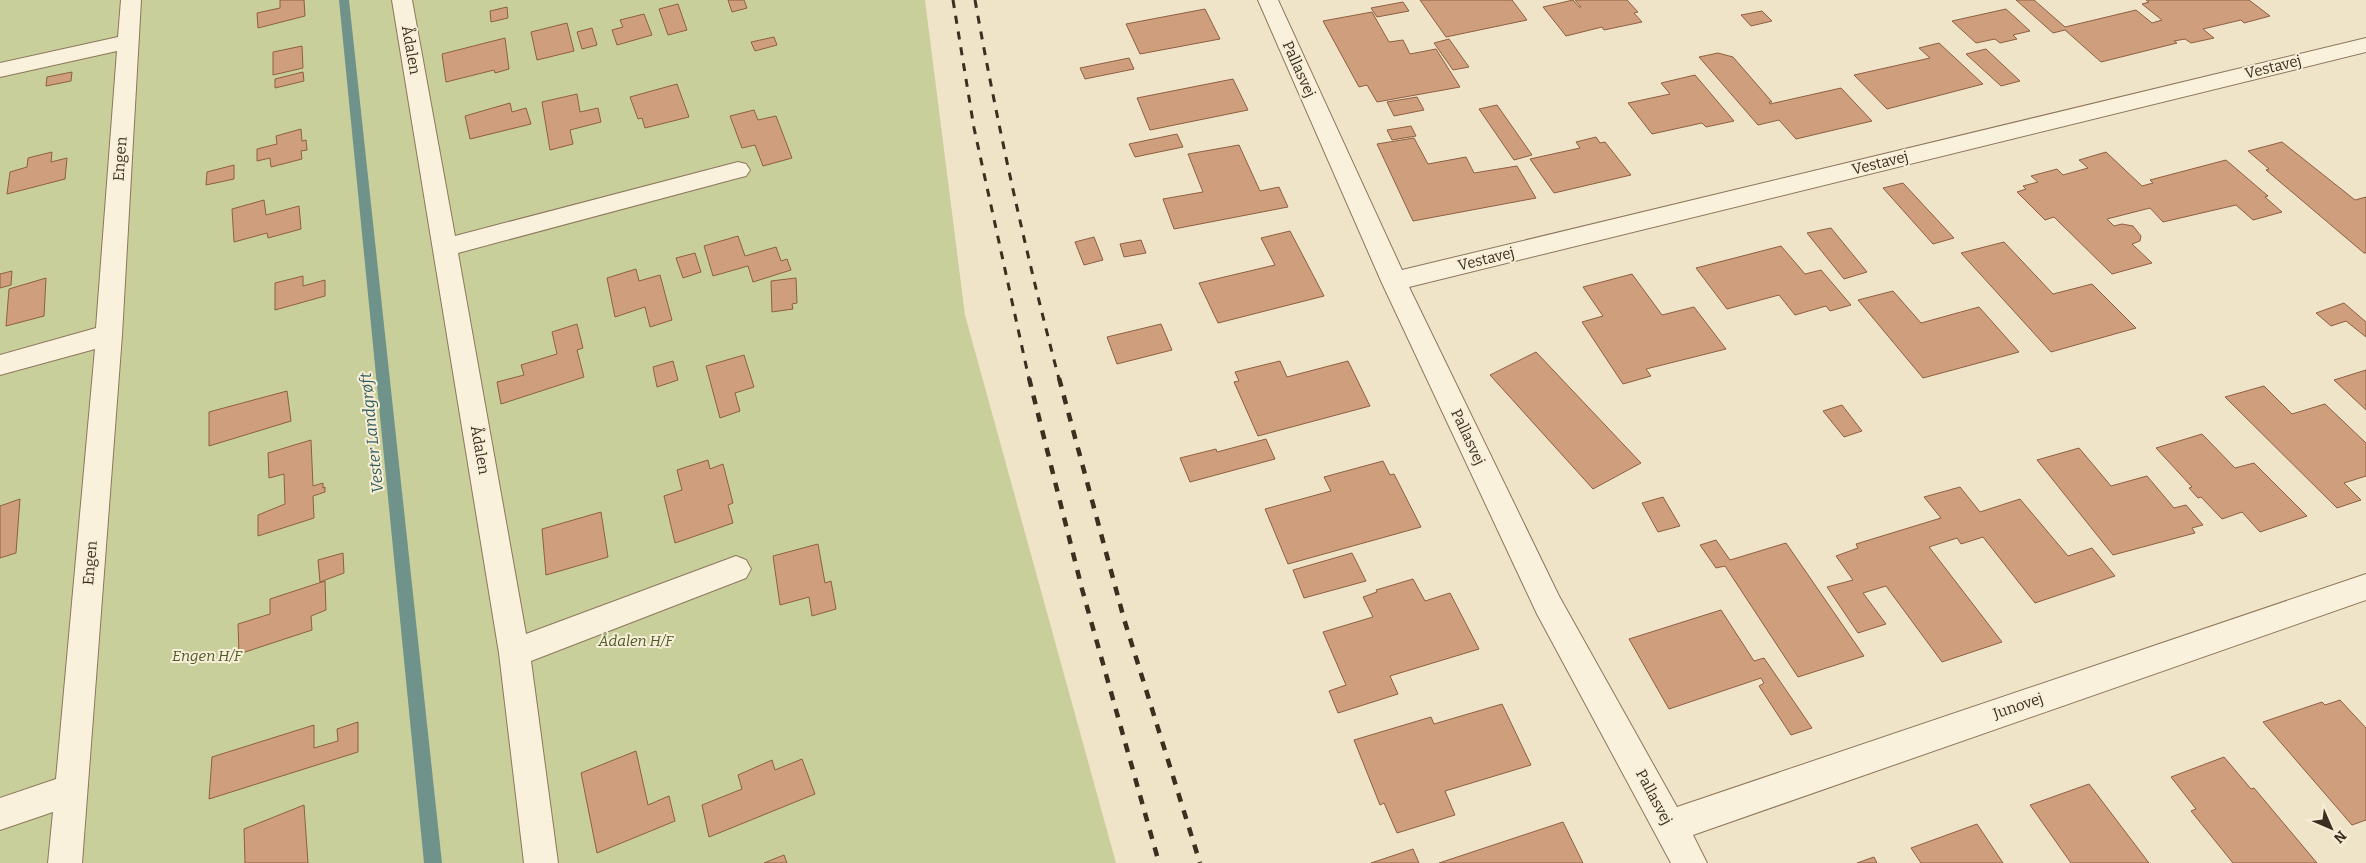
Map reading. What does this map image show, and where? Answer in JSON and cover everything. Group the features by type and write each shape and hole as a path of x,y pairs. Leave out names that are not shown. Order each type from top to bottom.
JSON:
{"street":[{"name":"Engen","path":"65,863 108,335 131,0"},
{"name":"Ådalen","path":"402,0 446,247 514,653 541,863"},
{"name":"Pallasvej","path":"1268,0 1394,281 1548,605 1690,863"},
{"path":"0,70 127,42"},
{"name":"Vestavej","path":"1394,281 2366,44"},
{"path":"446,247 738,170"},
{"path":"0,365 108,335"},
{"path":"514,653 736,569"},
{"name":"Junovej","path":"1670,826 2366,587"},
{"path":"0,814 71,790"}],"green space":[{"path":"0,0 925,0 965,315 1116,863 0,863"}],"building":[{"path":"280,0 304,0 305,16 258,28 257,13 280,8"},
{"path":"728,0 744,0 747,8 732,12"},
{"path":"1420,0 1512,0 1527,20 1446,37"},
{"path":"1573,0 1581,7 1575,0 1627,0 1638,12 1634,13 1642,22 1604,30 1602,27 1566,36 1543,7"},
{"path":"2016,0 2034,0 2065,27 2136,10 2152,23 2162,20 2142,4 2149,2 2146,0 2249,0 2270,16 2244,23 2241,20 2203,29 2214,38 2191,43 2185,39 2174,41 2177,43 2101,62 2065,30 2053,33"},
{"path":"1403,2 1409,11 1377,17 1371,8"},
{"path":"678,4 687,30 668,35 659,9"},
{"path":"507,7 508,18 491,22 490,11"},
{"path":"1205,9 1220,39 1140,54 1126,24"},
{"path":"2006,9 2030,31 2013,35 2017,39 2000,43 1995,39 1976,43 1952,21"},
{"path":"1762,11 1772,21 1751,26 1741,15"},
{"path":"1372,12 1389,42 1403,40 1410,54 1436,49 1460,87 1377,102 1367,85 1359,87 1323,21"},
{"path":"644,14 652,35 617,45 612,30 623,27 620,20"},
{"path":"567,23 574,51 537,60 531,32"},
{"path":"592,28 597,45 582,49 577,32"},
{"path":"774,37 777,45 755,51 751,42"},
{"path":"505,38 509,69 495,73 494,70 446,82 442,54"},
{"path":"1449,39 1469,67 1453,70 1434,43"},
{"path":"1939,43 1983,84 1887,109 1854,75 1930,58 1919,48"},
{"path":"302,46 303,68 273,75 273,52"},
{"path":"1986,49 2020,81 2001,86 1966,54"},
{"path":"1718,53 1733,57 1772,102 1769,102 1770,104 1841,88 1872,121 1796,139 1779,120 1758,125 1699,57"},
{"path":"1129,58 1134,69 1085,79 1080,68"},
{"path":"72,72 71,81 46,86 47,77"},
{"path":"303,72 304,81 275,88 275,79"},
{"path":"1695,75 1734,121 1706,127 1702,123 1652,134 1628,103 1670,94 1661,83"},
{"path":"1233,79 1248,110 1150,130 1137,98"},
{"path":"677,84 689,117 645,128 642,118 638,119 630,97"},
{"path":"577,94 580,112 598,108 601,122 570,130 573,144 550,150 542,102"},
{"path":"1417,97 1424,110 1394,116 1387,102"},
{"path":"510,103 512,112 526,108 531,124 470,139 465,116"},
{"path":"1497,105 1532,155 1514,160 1479,109"},
{"path":"754,110 758,120 776,116 792,158 763,166 755,145 742,148 730,116"},
{"path":"1411,126 1416,136 1392,140 1387,130"},
{"path":"301,129 302,141 306,140 307,150 301,151 302,159 271,167 270,158 257,161 257,149 277,144 276,136"},
{"path":"1177,134 1183,147 1135,157 1129,144"},
{"path":"1596,137 1600,143 1605,142 1631,175 1554,193 1530,159 1580,148 1576,142"},
{"path":"1414,138 1428,164 1466,157 1474,173 1517,166 1536,198 1413,221 1377,144"},
{"path":"2282,142 2355,200 2366,197 2366,253 2266,170 2269,169 2248,151"},
{"path":"1239,145 1260,191 1279,187 1288,207 1174,229 1163,199 1203,192 1188,154"},
{"path":"52,152 51,162 67,158 65,179 7,194 10,172 27,167 28,158"},
{"path":"2106,152 2142,186 2153,183 2150,180 2226,160 2268,196 2265,197 2282,212 2253,220 2236,205 2163,222 2150,208 2107,219 2114,226 2122,224 2133,226 2141,236 2140,241 2132,244 2152,263 2112,274 2054,217 2045,220 2017,192 2026,189 2023,186 2038,182 2031,176 2057,169 2063,175 2088,168 2079,160"},
{"path":"234,165 234,179 206,185 207,172"},
{"path":"1903,183 1954,238 1933,244 1883,188"},
{"path":"264,200 266,215 299,206 301,229 268,238 267,233 234,242 232,209"},
{"path":"1831,228 1867,272 1844,279 1807,233"},
{"path":"1290,231 1324,296 1218,323 1199,283 1275,265 1261,238"},
{"path":"738,236 745,256 776,247 781,261 787,259 791,270 753,282 748,266 713,276 704,246"},
{"path":"1094,237 1103,260 1084,265 1075,242"},
{"path":"1141,240 1146,253 1124,257 1120,244"},
{"path":"2004,242 2053,294 2092,284 2136,328 2051,352 1961,253"},
{"path":"1781,246 1805,274 1821,270 1851,305 1830,311 1826,306 1795,315 1779,295 1727,309 1696,268"},
{"path":"695,253 701,272 683,278 676,258"},
{"path":"636,269 639,281 660,275 672,320 650,327 645,307 615,317 607,278"},
{"path":"12,271 11,285 0,288 0,274"},
{"path":"1632,274 1662,315 1694,307 1726,349 1646,369 1651,376 1623,384 1582,322 1603,316 1583,287"},
{"path":"303,276 303,286 325,280 325,296 275,310 275,283"},
{"path":"46,278 44,316 6,326 9,289"},
{"path":"796,278 797,303 792,304 793,309 772,312 771,281"},
{"path":"1893,291 1921,323 1979,307 2019,352 1923,378 1858,300"},
{"path":"2344,303 2366,322 2366,337 2346,321 2331,326 2316,313"},
{"path":"577,324 583,348 577,350 584,377 501,404 497,382 524,375 521,365 557,354 552,332"},
{"path":"1161,324 1172,350 1117,364 1107,337"},
{"path":"1536,352 1641,463 1593,489 1490,375"},
{"path":"744,355 754,387 735,393 740,411 720,418 706,366"},
{"path":"673,361 678,380 657,387 653,367"},
{"path":"1280,361 1287,377 1348,361 1370,406 1258,436 1234,382 1239,381 1235,372"},
{"path":"2366,370 2366,410 2334,380"},
{"path":"2264,386 2292,414 2325,404 2366,443 2366,476 2344,483 2361,500 2337,508 2225,397"},
{"path":"287,391 291,421 209,446 209,412"},
{"path":"1842,405 1862,431 1844,437 1823,411"},
{"path":"2202,434 2235,468 2254,463 2307,516 2260,532 2242,512 2222,519 2201,497 2198,498 2189,488 2192,487 2156,448"},
{"path":"1266,439 1275,459 1190,482 1180,458 1216,449 1217,452"},
{"path":"311,440 313,486 323,483 323,488 325,487 325,492 313,496 314,518 258,536 258,515 285,504 284,474 269,478 268,453"},
{"path":"2079,448 2111,486 2147,476 2174,508 2186,505 2203,525 2192,528 2195,533 2113,555 2037,460"},
{"path":"708,460 710,469 723,464 733,503 728,505 733,523 675,543 664,496 682,490 677,470"},
{"path":"1383,461 1390,475 1394,474 1421,527 1288,564 1265,509 1331,491 1324,477"},
{"path":"1960,487 1980,512 2020,499 2068,556 2092,548 2115,576 2035,603 1983,537 1961,544 1957,538 1929,547 2002,642 1942,662 1886,586 1863,593 1886,624 1858,633 1827,587 1853,580 1836,556 1858,548 1856,544 1941,518 1924,497"},
{"path":"1663,497 1680,526 1658,532 1642,503"},
{"path":"20,499 16,553 0,558 0,506"},
{"path":"601,512 608,557 546,575 542,529"},
{"path":"1716,540 1730,560 1786,543 1864,656 1798,677 1725,566 1716,568 1700,545"},
{"path":"818,544 825,583 831,581 836,609 812,616 809,597 780,605 773,556"},
{"path":"343,553 344,573 320,582 318,560"},
{"path":"1352,553 1366,581 1304,598 1293,570"},
{"path":"1413,579 1425,601 1450,593 1479,649 1390,676 1398,694 1338,713 1329,691 1346,685 1323,632 1373,617 1363,597 1377,592 1376,590"},
{"path":"325,581 326,610 311,616 312,630 239,654 238,624 270,614 270,599"},
{"path":"1721,610 1754,661 1764,658 1812,728 1791,735 1759,686 1764,683 1761,678 1669,709 1629,639"},
{"path":"2340,700 2366,728 2366,820 2352,825 2263,722 2322,702 2325,705"},
{"path":"1502,704 1531,765 1445,791 1455,815 1397,833 1384,803 1380,805 1354,740 1431,717 1434,724"},
{"path":"358,722 358,752 209,799 212,757 314,725 314,748 338,741 337,729"},
{"path":"636,751 648,805 669,796 675,821 597,853 581,773"},
{"path":"2224,757 2251,789 2254,788 2317,863 2233,863 2191,811 2196,809 2171,777"},
{"path":"802,759 815,794 709,837 702,805 742,789 738,775 772,760 775,770"},
{"path":"2089,784 2149,863 2071,863 2030,805"},
{"path":"304,805 308,863 245,863 244,829"},
{"path":"1563,822 1583,863 1439,863"},
{"path":"1977,824 2003,863 1921,863 1911,848"},
{"path":"1413,849 1419,863 1371,863"},
{"path":"784,855 787,863 764,863"},
{"path":"1874,857 1877,863 1857,863"}],"waterway":[{"name":"Vester Landgrøft","path":"344,0 433,863"}],"railway":[{"path":"953,0 974,128 1029,379"},
{"path":"975,0 1013,191 1059,379"},
{"path":"1029,378 1082,589 1159,863"},
{"path":"1059,378 1124,619 1200,863"}],"park label":[{"name":"Ådalen H/F","path":"636,641"},
{"name":"Engen H/F","path":"207,656"}]}
